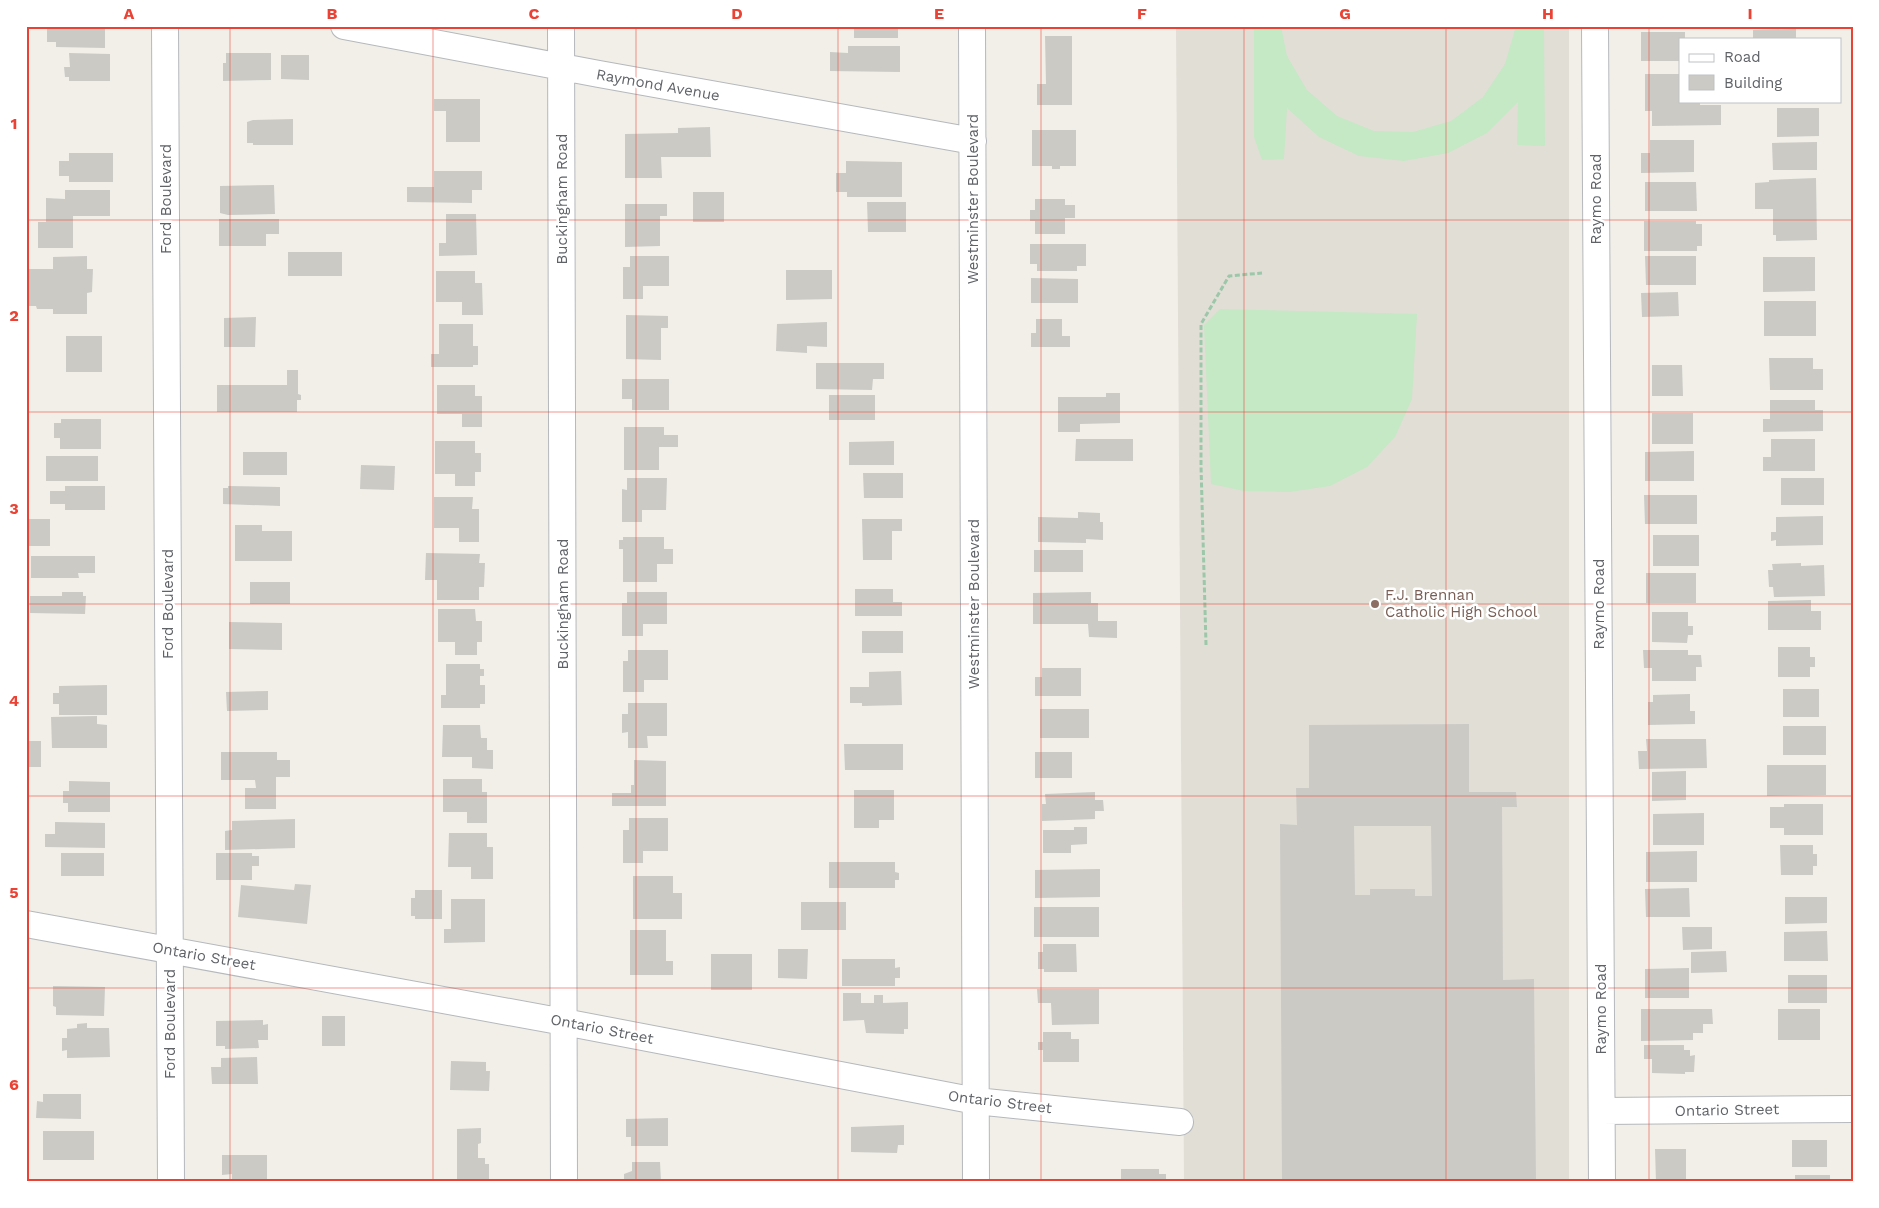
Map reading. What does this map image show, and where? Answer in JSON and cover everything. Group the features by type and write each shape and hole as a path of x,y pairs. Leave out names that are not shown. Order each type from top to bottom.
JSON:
{"street":[{"name":"Ford Boulevard","path":"165,26 171,1182"},
{"name":"Raymond Avenue","path":"344,26 973,141"},
{"name":"Buckingham Road","path":"561,26 564,1182"},
{"name":"Westminster Boulevard","path":"972,26 976,1182"},
{"name":"Raymo Road","path":"1595,26 1602,1182"},
{"name":"Ontario Street","path":"26,924 564,1022 976,1100 1180,1122"},
{"name":"Ontario Street","path":"1602,1111 1853,1109"}],"path":[{"path":"1206,645 1201,466 1201,324 1229,276 1262,273"}],"shaded area":[{"name":"F.J. Brennan Catholic High School","path":"1176,26 1569,26 1569,1182 1184,1182"}],"green space":[{"path":"1254,26 1281,26 1287,56 1307,90 1337,116 1374,131 1413,132 1451,121 1483,97 1505,64 1516,26 1544,26 1545,146 1517,145 1518,102 1487,133 1448,153 1404,161 1359,156 1319,137 1287,108 1284,159 1262,160 1254,137"},
{"path":"1220,309 1417,314 1412,399 1395,437 1367,467 1330,486 1289,492 1244,491 1211,484 1204,325"}],"building":[{"path":"47,26 105,26 105,48 56,47 56,42 47,42"},
{"path":"854,26 898,26 898,38 854,38"},
{"path":"1796,29 1796,38 1753,38 1753,30"},
{"path":"1641,32 1685,32 1685,38 1679,38 1679,61 1641,61"},
{"path":"1045,36 1072,36 1072,105 1037,105 1037,84 1046,84"},
{"path":"848,46 900,46 900,72 830,71 830,52 848,53"},
{"path":"69,53 110,54 110,81 69,81 69,77 65,77 64,67 70,67"},
{"path":"226,53 271,53 271,80 223,81 223,63 226,63"},
{"path":"281,55 309,55 309,80 281,79"},
{"path":"1645,74 1679,74 1679,102 1721,105 1721,125 1652,126 1652,111 1645,111"},
{"path":"434,99 480,99 480,142 446,142 446,111 434,111"},
{"path":"26,107 29,107 29,145 26,145"},
{"path":"1777,108 1819,108 1819,136 1777,137"},
{"path":"293,119 293,145 253,145 253,143 247,143 247,122 253,120"},
{"path":"710,127 711,157 661,157 662,178 625,178 625,134 678,133 678,128"},
{"path":"1032,130 1076,130 1076,166 1060,166 1060,169 1052,169 1052,166 1032,166"},
{"path":"1650,140 1694,140 1694,172 1641,173 1641,153 1650,153"},
{"path":"1817,142 1817,170 1773,170 1772,143"},
{"path":"69,153 113,153 113,182 69,182 69,176 59,176 59,161 69,161"},
{"path":"846,161 902,162 902,197 847,197 847,192 836,192 836,173 846,173"},
{"path":"434,171 482,171 482,190 472,190 472,203 407,202 407,187 434,187"},
{"path":"1816,178 1817,240 1776,241 1776,235 1773,235 1773,209 1755,209 1755,183 1769,182 1769,180"},
{"path":"1645,182 1696,182 1697,211 1645,211"},
{"path":"274,185 275,214 228,215 220,213 220,186"},
{"path":"65,190 110,190 110,216 73,216 73,248 38,248 38,222 46,222 46,198 65,199"},
{"path":"693,192 724,192 724,222 693,222"},
{"path":"1035,199 1065,199 1065,205 1075,205 1075,218 1065,218 1065,234 1035,234 1035,221 1030,221 1030,210 1035,210"},
{"path":"867,202 906,202 906,232 868,232"},
{"path":"625,204 667,204 667,216 660,216 660,246 625,247"},
{"path":"446,214 476,214 477,255 439,256 439,243 446,243"},
{"path":"219,219 279,219 279,234 266,234 266,246 219,246"},
{"path":"1644,221 1696,221 1696,224 1702,224 1702,246 1697,246 1697,251 1644,251"},
{"path":"1030,244 1086,244 1086,266 1077,266 1077,271 1037,271 1037,264 1030,264"},
{"path":"288,252 342,252 342,276 288,276"},
{"path":"87,256 87,269 93,269 92,292 87,293 87,314 53,314 53,309 37,309 36,306 26,306 26,269 53,269 53,257"},
{"path":"630,256 669,256 669,286 643,286 643,299 623,299 623,267 630,267"},
{"path":"1645,256 1696,256 1696,285 1646,285"},
{"path":"1763,257 1815,257 1815,291 1763,292"},
{"path":"786,270 832,270 832,299 786,300"},
{"path":"436,271 475,271 475,283 482,283 483,315 462,315 462,302 436,302"},
{"path":"1031,278 1078,279 1078,303 1031,303"},
{"path":"1678,292 1679,316 1642,317 1641,293"},
{"path":"1764,301 1816,301 1816,336 1764,336"},
{"path":"626,315 668,316 668,328 661,328 661,360 626,359"},
{"path":"256,317 255,347 224,347 224,318"},
{"path":"1036,319 1062,319 1062,336 1070,336 1070,347 1031,347 1031,333 1036,333"},
{"path":"827,322 827,347 807,346 807,353 776,351 777,324"},
{"path":"439,324 473,324 473,346 478,346 478,365 473,365 473,367 431,367 431,354 439,354"},
{"path":"66,336 102,336 102,372 66,372"},
{"path":"1769,358 1813,358 1813,369 1823,369 1823,390 1770,390"},
{"path":"816,363 884,363 884,379 873,379 872,390 816,389"},
{"path":"1652,365 1682,365 1683,396 1652,396"},
{"path":"287,370 298,370 298,394 301,395 301,400 297,400 297,412 217,412 217,385 287,385"},
{"path":"622,379 669,379 669,410 632,410 632,399 622,399"},
{"path":"437,385 475,385 475,396 482,396 482,427 462,427 462,414 437,414"},
{"path":"1106,393 1120,393 1120,423 1080,424 1080,432 1058,432 1058,397 1106,397"},
{"path":"829,395 875,395 875,420 829,420"},
{"path":"1770,400 1815,400 1815,410 1823,410 1823,431 1763,432 1763,419 1770,419"},
{"path":"1652,413 1693,413 1693,444 1652,444"},
{"path":"61,419 101,419 101,449 60,449 60,438 54,438 54,423 61,423"},
{"path":"624,427 664,427 664,435 678,435 678,447 659,447 659,470 624,470"},
{"path":"1076,439 1133,439 1133,461 1075,461"},
{"path":"1771,439 1815,439 1815,471 1763,471 1763,457 1771,457"},
{"path":"435,441 475,441 475,453 481,453 481,472 475,472 475,486 455,486 455,474 435,474"},
{"path":"894,441 894,465 849,465 849,442"},
{"path":"1694,451 1694,481 1645,481 1645,452"},
{"path":"243,452 287,452 287,475 243,475"},
{"path":"46,456 98,456 98,481 46,481"},
{"path":"361,465 395,466 394,490 360,489"},
{"path":"863,473 903,473 903,498 864,498"},
{"path":"627,478 667,478 666,510 642,510 642,522 622,522 622,489 627,490"},
{"path":"1781,478 1824,478 1824,505 1781,505"},
{"path":"65,486 105,486 105,510 65,510 65,504 50,504 50,491 65,491"},
{"path":"228,486 280,487 280,506 223,504 223,488 228,488"},
{"path":"1644,495 1697,495 1697,524 1645,524"},
{"path":"434,497 473,497 472,509 479,509 479,542 459,542 459,528 434,528"},
{"path":"1078,512 1100,513 1100,522 1103,522 1103,540 1086,539 1086,543 1038,542 1038,517 1078,518"},
{"path":"1823,516 1823,545 1776,546 1776,540 1771,541 1771,532 1776,532 1776,517"},
{"path":"26,519 50,519 50,546 26,546"},
{"path":"862,519 902,519 902,531 892,531 892,560 863,560"},
{"path":"235,525 262,525 262,531 292,531 292,561 235,561"},
{"path":"1653,535 1699,535 1699,566 1653,566"},
{"path":"623,537 664,537 664,549 673,549 673,564 657,564 657,582 623,582 623,549 619,549 619,540 623,540"},
{"path":"1034,550 1083,550 1083,572 1034,572"},
{"path":"426,553 480,554 479,563 485,563 484,587 479,587 479,600 437,600 437,580 425,580"},
{"path":"31,556 95,556 95,573 78,573 79,578 31,578"},
{"path":"1801,563 1801,566 1824,565 1825,596 1774,597 1773,587 1769,587 1768,570 1773,570 1772,564"},
{"path":"1646,573 1696,573 1696,603 1646,603"},
{"path":"250,582 290,582 290,604 250,604"},
{"path":"855,589 893,589 893,602 902,602 902,616 855,616"},
{"path":"62,592 83,592 83,596 86,596 85,614 30,613 30,596 62,596"},
{"path":"627,592 667,592 667,624 643,624 643,636 622,636 622,603 627,603"},
{"path":"1091,592 1091,603 1098,603 1098,621 1117,621 1117,638 1089,637 1088,624 1033,624 1033,593"},
{"path":"1811,600 1811,611 1821,611 1821,630 1768,630 1768,601"},
{"path":"438,609 475,609 476,621 482,621 482,642 477,642 477,655 455,655 455,642 438,642"},
{"path":"1652,612 1688,612 1688,626 1693,626 1693,635 1688,635 1687,643 1652,642"},
{"path":"229,622 282,623 282,650 229,649"},
{"path":"862,631 903,631 903,653 862,653"},
{"path":"1778,647 1810,647 1810,657 1815,657 1815,667 1810,667 1810,677 1778,677"},
{"path":"628,650 668,650 668,680 644,680 644,692 623,692 623,661 628,661"},
{"path":"1643,650 1688,650 1688,655 1701,655 1702,667 1696,667 1696,681 1652,681 1652,668 1644,668"},
{"path":"446,664 480,664 480,669 484,669 484,676 480,676 480,685 485,685 485,704 480,704 480,708 441,708 441,695 446,695"},
{"path":"1042,668 1081,668 1081,696 1035,696 1035,677 1042,677"},
{"path":"901,671 902,705 862,706 862,703 850,703 850,687 869,687 869,672"},
{"path":"107,685 107,715 59,715 59,704 53,704 53,693 59,693 59,686"},
{"path":"1783,689 1819,689 1819,717 1783,717"},
{"path":"268,691 268,710 227,711 226,692"},
{"path":"1690,694 1690,711 1695,711 1695,724 1648,725 1648,702 1653,702 1653,695"},
{"path":"628,703 667,703 667,736 647,736 648,748 628,748 628,732 622,733 622,714 628,714"},
{"path":"1040,709 1089,709 1089,738 1040,738"},
{"path":"97,716 97,724 107,725 107,748 52,748 51,717"},
{"path":"1469,724 1469,792 1516,792 1517,807 1502,807 1503,980 1534,979 1536,1182 1282,1182 1280,824 1297,825 1296,788 1309,788 1309,725","holes":["1354,826 1431,826 1432,896 1415,896 1415,889 1370,889 1370,895 1355,895"]},
{"path":"443,725 480,725 481,738 487,738 487,750 493,750 493,769 472,768 472,757 442,757"},
{"path":"1783,726 1826,726 1826,755 1783,755"},
{"path":"1646,739 1706,739 1707,768 1639,769 1638,751 1647,751"},
{"path":"26,741 41,741 41,767 26,767"},
{"path":"844,744 903,744 903,770 845,770"},
{"path":"221,752 277,752 277,760 290,760 290,777 276,777 276,809 245,809 245,788 256,788 255,780 221,780"},
{"path":"1035,752 1072,752 1072,778 1035,778"},
{"path":"634,760 666,761 666,806 612,806 612,793 631,793 631,785 634,785"},
{"path":"1767,765 1826,765 1826,795 1767,796"},
{"path":"1686,771 1686,800 1652,801 1652,772"},
{"path":"443,779 482,779 482,792 487,792 487,823 467,823 467,812 443,812"},
{"path":"69,781 110,782 110,812 68,812 68,803 63,803 63,791 69,791"},
{"path":"854,790 894,790 894,820 879,820 879,828 854,828"},
{"path":"1095,792 1095,800 1103,800 1104,811 1095,811 1095,819 1042,821 1042,804 1046,804 1045,794"},
{"path":"1784,804 1823,804 1823,835 1784,835 1784,828 1770,828 1770,807 1784,807"},
{"path":"1704,813 1704,845 1653,845 1653,814"},
{"path":"629,818 668,818 668,851 643,851 643,863 623,863 623,830 629,830"},
{"path":"295,819 295,848 225,850 225,831 232,830 232,821"},
{"path":"55,822 105,823 105,848 45,847 45,834 55,834"},
{"path":"1074,827 1087,827 1087,844 1071,845 1071,853 1043,853 1043,830 1074,830"},
{"path":"449,833 487,833 487,847 493,847 493,879 471,879 471,867 448,867"},
{"path":"1780,845 1813,845 1813,854 1817,854 1817,866 1813,866 1813,875 1781,875"},
{"path":"1697,851 1697,882 1646,882 1646,852"},
{"path":"61,853 104,853 104,876 61,876"},
{"path":"216,853 252,853 252,856 259,856 259,866 252,866 252,880 216,880"},
{"path":"829,862 895,862 895,872 899,873 899,880 895,880 895,888 829,888"},
{"path":"1100,869 1100,897 1035,898 1035,870"},
{"path":"633,876 673,876 673,893 682,893 682,919 633,919"},
{"path":"295,884 311,885 307,924 238,917 241,885 294,890"},
{"path":"1689,888 1690,917 1646,917 1645,889"},
{"path":"415,890 442,890 442,919 415,919 415,916 411,916 411,898 415,898"},
{"path":"1785,897 1827,897 1827,923 1785,924"},
{"path":"451,899 485,899 485,942 444,943 444,929 451,929"},
{"path":"801,902 846,902 846,930 801,930"},
{"path":"1034,907 1099,907 1099,937 1034,937"},
{"path":"1682,927 1712,927 1712,949 1683,950"},
{"path":"630,930 666,930 666,961 673,961 673,975 630,975"},
{"path":"1827,931 1828,961 1784,961 1784,932"},
{"path":"1043,944 1076,944 1077,972 1044,972 1044,969 1038,969 1038,952 1043,952"},
{"path":"778,949 808,949 807,979 778,978"},
{"path":"1726,951 1727,972 1691,973 1691,952"},
{"path":"711,954 752,954 752,990 711,990"},
{"path":"842,959 895,959 895,968 900,967 900,978 895,978 895,986 842,986"},
{"path":"1689,968 1689,998 1645,998 1645,969"},
{"path":"1788,975 1827,975 1827,1003 1788,1003"},
{"path":"53,986 105,987 104,1016 56,1015 56,1007 53,1006"},
{"path":"1037,989 1099,989 1099,1024 1052,1025 1051,1003 1038,1003"},
{"path":"843,993 861,993 861,1003 874,1003 874,995 883,995 883,1003 908,1002 908,1029 904,1029 904,1034 866,1033 864,1020 843,1021"},
{"path":"1641,1009 1712,1009 1713,1024 1703,1024 1703,1033 1693,1033 1693,1040 1641,1041"},
{"path":"1778,1009 1820,1009 1820,1040 1778,1040"},
{"path":"322,1016 345,1016 345,1046 322,1046"},
{"path":"263,1020 263,1025 268,1024 268,1040 258,1040 259,1048 225,1049 225,1046 216,1046 216,1021"},
{"path":"87,1023 87,1028 109,1028 110,1057 67,1058 67,1050 62,1051 62,1038 67,1038 67,1029 77,1028 77,1024"},
{"path":"1043,1032 1071,1032 1071,1039 1079,1039 1079,1062 1043,1062 1043,1050 1038,1050 1038,1042 1043,1042"},
{"path":"1644,1045 1684,1045 1684,1050 1690,1050 1690,1056 1695,1055 1694,1072 1685,1072 1685,1074 1652,1073 1652,1059 1644,1059"},
{"path":"257,1057 258,1084 212,1084 211,1067 221,1067 221,1058"},
{"path":"451,1061 486,1062 486,1071 490,1071 489,1091 450,1090"},
{"path":"43,1094 81,1094 81,1119 36,1118 37,1101 43,1102"},
{"path":"668,1118 668,1146 631,1146 631,1137 626,1137 626,1119"},
{"path":"904,1125 904,1145 898,1145 897,1153 851,1152 851,1127"},
{"path":"481,1128 478,1158 485,1158 485,1164 489,1164 489,1180 457,1182 457,1129"},
{"path":"43,1131 94,1131 94,1160 43,1160"},
{"path":"1792,1140 1827,1140 1827,1167 1792,1167"},
{"path":"1655,1149 1686,1149 1686,1182 1656,1182"},
{"path":"222,1155 267,1155 267,1182 232,1182 232,1174 222,1175"},
{"path":"632,1162 660,1162 661,1182 624,1182 624,1174 632,1171"},
{"path":"1121,1169 1159,1169 1159,1174 1166,1174 1166,1182 1121,1182"},
{"path":"1795,1175 1830,1175 1830,1182 1795,1182"},
{"path":"862,1179 906,1179 906,1182 862,1182"}],"place":[{"name":"F.J. Brennan Catholic High School","path":"1375,604"}]}
